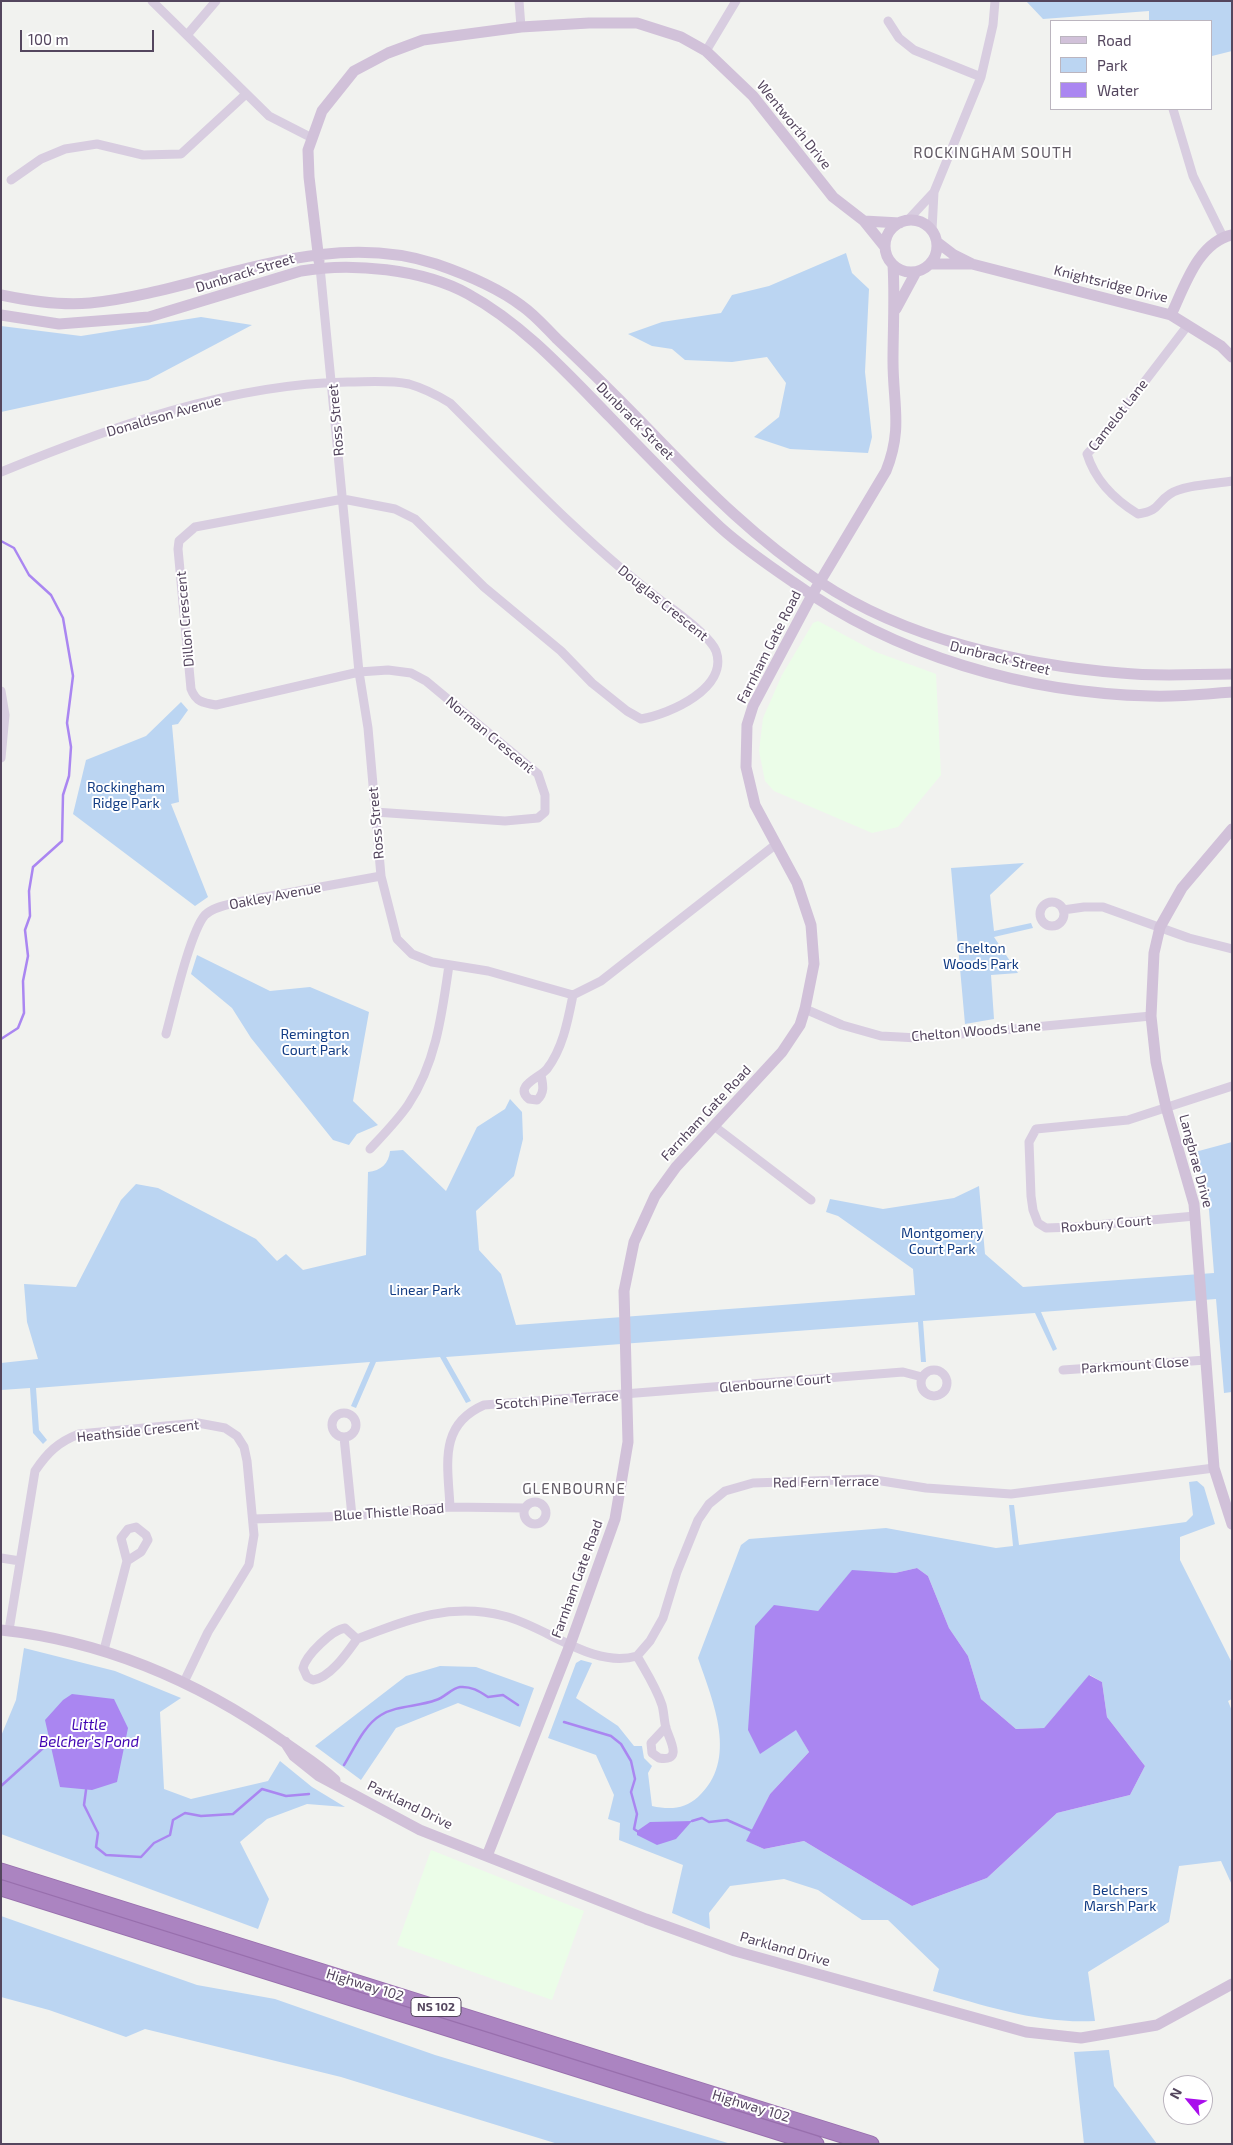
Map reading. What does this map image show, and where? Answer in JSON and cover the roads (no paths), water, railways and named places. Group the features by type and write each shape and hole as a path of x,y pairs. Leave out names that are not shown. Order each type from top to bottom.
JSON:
{"highway":[{"name":"Highway 102","path":"1,1871 871,2144"},
{"name":"Highway 102","path":"1,1888 816,2144"}],"street":[{"path":"152,1 269,116 312,138"},
{"path":"187,35 216,1"},
{"path":"520,1 521,27"},
{"path":"706,51 736,1"},
{"path":"895,311 916,272 931,264 935,257 937,242 932,230 934,192 981,76 993,25 995,1"},
{"name":"Wentworth Drive","path":"320,267 309,177 308,150 322,111 354,71 388,53 423,40 521,27 589,22 637,23 681,37 706,51 753,96 833,197 864,220 885,247"},
{"path":"888,22 899,38 914,50 981,76"},
{"path":"10,180 41,159 65,149 97,144 143,155 181,154 246,94"},
{"path":"1170,315 1205,251 1227,236 1193,176 1173,110"},
{"path":"916,272 900,270 892,265 885,247 889,233 904,222 934,192"},
{"path":"864,220 921,222 932,230"},
{"name":"Knightsridge Drive","path":"937,242 954,256 972,264 1170,315 1221,346 1232,357"},
{"name":"Dunbrack Street","path":"1,295 57,304 87,304 151,294 299,257 318,254 346,252 401,255 433,263 474,278 522,306 599,378 735,518 819,582 895,621 990,653 1036,663 1126,674 1232,674"},
{"name":"Knightsridge Drive","path":"931,264 972,264"},
{"name":"Farnham Gate Road","path":"488,1856 570,1645 615,1519 628,1442 624,1291 634,1242 655,1196 686,1155 782,1052 800,1025 805,1009 814,964 811,925 797,883 755,805 749,781 746,753 748,724 753,706 812,595 886,471 894,452 898,428 893,362 895,311 892,265"},
{"name":"Dunbrack Street","path":"1,316 59,324 149,317 320,267 399,271 430,278 467,293 511,321 721,529 812,595 899,642 954,664 1042,685 1086,692 1154,696 1232,692"},
{"name":"Ross Street","path":"320,267 359,672 368,728 381,876 397,939 412,954 432,962 488,971 573,995"},
{"name":"Camelot Lane","path":"1188,325 1100,440 1087,454 1092,470 1111,494 1138,514 1158,508 1170,494 1178,490 1232,481"},
{"name":"Douglas Crescent","path":"332,382 384,381 409,384 434,393 450,403 560,514 624,572 672,608 711,642 718,660 715,676 707,688 667,713 641,719 627,711 592,683 560,651 484,587 415,519 395,508 343,499"},
{"name":"Donaldson Avenue","path":"1,472 135,422 187,407 297,384 332,382"},
{"name":"Dillon Crescent","path":"343,499 195,527 180,541 178,549 191,689 195,698 202,703 216,705 359,672"},
{"name":"Norman Crescent","path":"359,672 388,670 411,673 426,681 538,774 545,795 545,812 538,818 505,820 375,812"},
{"path":"1,692 6,715 1,758"},
{"name":"Langbrae Drive","path":"1232,829 1182,888 1160,927 1154,953 1151,1016 1156,1062 1166,1107 1194,1204 1214,1468 1232,1524"},
{"path":"541,1075 554,1059 566,1027 573,995 601,982 775,845"},
{"name":"Oakley Avenue","path":"166,1034 196,931 206,915 215,908 238,902 381,876"},
{"path":"1063,910 1103,907 1188,938 1232,950"},
{"path":"370,1149 408,1105 421,1081 434,1049 449,965"},
{"name":"Chelton Woods Lane","path":"805,1009 842,1025 881,1036 918,1038 1151,1016"},
{"path":"1166,1107 1232,1086"},
{"name":"Roxbury Court","path":"1166,1107 1128,1120 1036,1129 1029,1142 1033,1210 1038,1223 1046,1228 1054,1229 1195,1216"},
{"path":"714,1126 811,1200"},
{"name":"Parkmount Close","path":"1063,1370 1206,1360"},
{"name":"Glenbourne Court","path":"628,1395 903,1372 922,1378"},
{"name":"Scotch Pine Terrace","path":"450,1507 447,1463 450,1440 455,1427 472,1410 484,1405 503,1402 628,1395"},
{"name":"Heathside Crescent","path":"5,1630 20,1561 35,1471 51,1450 62,1440 79,1434 198,1423 225,1428 237,1436 244,1447 253,1519 254,1548 249,1565 208,1632 184,1682"},
{"path":"344,1437 352,1516"},
{"name":"Red Fern Terrace","path":"637,1656 650,1641 663,1618 698,1520 709,1504 726,1491 753,1483 869,1479 926,1488 1011,1494 1214,1468"},
{"name":"Blue Thistle Road","path":"253,1519 352,1516 450,1507 525,1508"},
{"path":"1,1558 20,1561"},
{"path":"104,1650 127,1561"},
{"path":"357,1639 345,1628 338,1629 308,1658 304,1664 304,1673 312,1680 323,1677 357,1639 416,1616 452,1610 504,1616 570,1645 611,1658 637,1656 656,1688 663,1707 666,1727"},
{"name":"Parkland Drive","path":"5,1630 104,1650 184,1682 224,1702 285,1742 304,1765 420,1830 734,1951 1026,2032 1080,2038 1157,2025 1232,1984"}],"water":[{"path":"917,1568 928,1576 949,1628 968,1656 981,1699 1016,1729 1044,1728 1089,1675 1102,1682 1107,1717 1145,1766 1130,1795 1057,1813 987,1878 912,1906 804,1841 764,1849 746,1841 770,1794 809,1752 796,1730 760,1754 748,1730 755,1626 774,1605 818,1611 852,1570 895,1573"},
{"name":"Little Belcher's Pond","path":"72,1694 114,1699 128,1728 117,1782 92,1790 60,1787 45,1720 63,1700"},
{"path":"692,1821 676,1839 657,1845 637,1835 637,1831 650,1822"}],"waterway":[{"path":"1,541 14,548 29,575 51,595 63,618 73,676 67,723 71,747 69,776 63,795 62,841 33,867 29,891 30,916 25,930 28,956 23,981 24,1013 18,1028 1,1039"},
{"path":"344,1765 369,1725 381,1715 394,1709 436,1700 460,1687 471,1688 488,1697 503,1695 518,1705"},
{"path":"564,1722 611,1736 621,1744 631,1761 635,1779 631,1792 637,1814 634,1829 637,1831"},
{"path":"1,1786 52,1740"},
{"path":"86,1790 84,1805 98,1833 96,1847 106,1855 141,1857 154,1843 170,1835 173,1820 185,1813 201,1816 233,1814 262,1789 286,1796 309,1794"},
{"path":"692,1821 702,1818 709,1822 727,1820 752,1831"}],"district":[{"name":"ROCKINGHAM SOUTH","path":"993,153"},
{"name":"GLENBOURNE","path":"574,1489"}],"park label":[{"name":"Rockingham Ridge Park","path":"126,796"},
{"name":"Chelton Woods Park","path":"981,956"},
{"name":"Remington Court Park","path":"315,1042"},
{"name":"Montgomery Court Park","path":"942,1242"},
{"name":"Linear Park","path":"425,1290"},
{"name":"Belchers Marsh Park","path":"1120,1898"}]}
